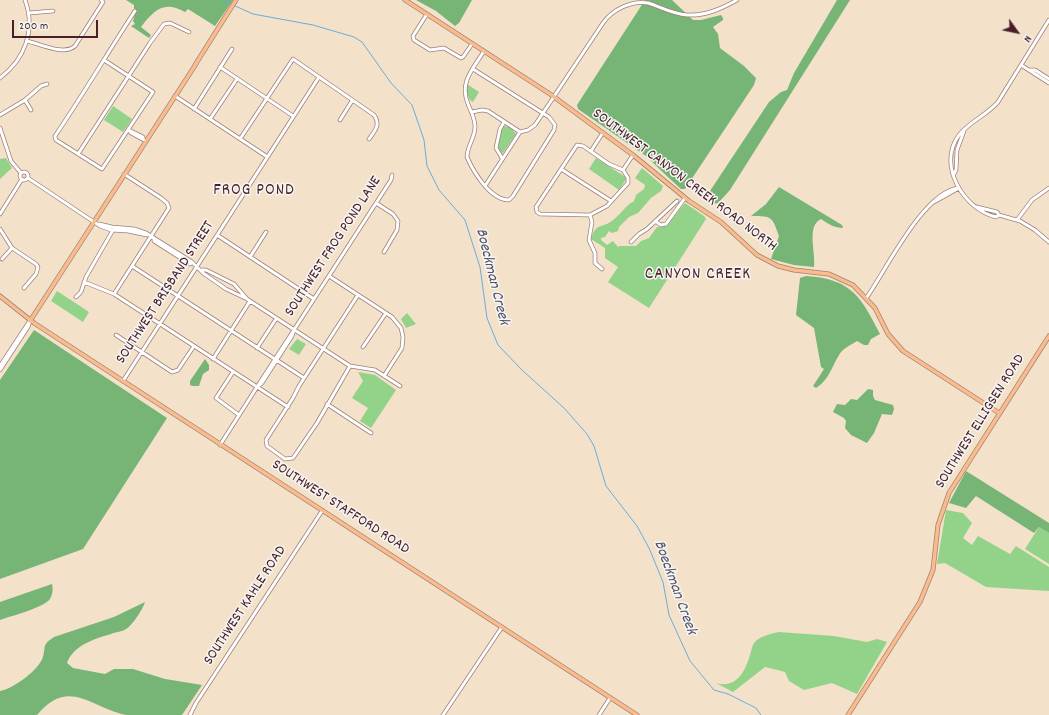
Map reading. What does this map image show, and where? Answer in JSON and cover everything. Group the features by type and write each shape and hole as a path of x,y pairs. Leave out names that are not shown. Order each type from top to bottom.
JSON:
{"main road":[{"path":"30,321 236,0"},
{"name":"SOUTHWEST CANYON CREEK ROAD NORTH","path":"405,0 554,97 602,134 633,155 685,198 721,222 748,249 763,259 784,268 818,271 837,276 853,285 867,297 875,308 892,339 903,351 999,414"},
{"name":"SOUTHWEST STAFFORD ROAD","path":"0,296 30,321 636,715"},
{"name":"SOUTHWEST ELLIGSEN ROAD","path":"848,715 923,596 933,570 938,525 945,502 953,485 1049,336"}],"street":[{"path":"0,78 17,61 27,41 29,13 25,0"},
{"path":"27,41 61,50 70,50 103,2 101,0"},
{"path":"485,186 520,132 531,128 543,114 607,18 622,7 632,3 643,2 675,14 694,15 718,10 736,0"},
{"path":"29,13 54,11"},
{"path":"104,60 153,92 102,169 55,138 104,60 136,11"},
{"path":"426,14 413,36 416,41 430,50 444,48 461,58 472,44"},
{"path":"1049,20 995,106 959,134 952,152 951,170 959,188 967,200 977,207 979,211 996,217 999,215 1017,220 1035,230 1049,242"},
{"path":"78,154 164,24 172,23 189,32"},
{"path":"194,109 232,49"},
{"path":"473,69 554,122 555,127 511,198 502,198 485,186 467,157 475,130 472,112 464,89 466,81 473,69 484,51"},
{"path":"240,139 292,59 376,118 377,127 369,139"},
{"path":"1022,65 1049,83"},
{"path":"220,67 293,116"},
{"path":"1030,70 1035,70 1049,80"},
{"name":"SOUTHWEST BRISBAND STREET","path":"123,381 266,156 319,77"},
{"path":"210,119 237,79"},
{"path":"0,115 25,100 40,86 47,84"},
{"path":"174,97 266,156"},
{"path":"25,100 31,110"},
{"path":"340,120 352,101"},
{"path":"472,112 485,110 520,132"},
{"path":"502,158 497,152 496,146 500,129 504,122"},
{"path":"0,128 11,161 21,173 20,177 22,179 0,214"},
{"path":"129,130 143,137 145,140"},
{"path":"591,151 602,134"},
{"path":"577,145 591,151 609,164 623,170 628,178 628,183 605,208 590,215 543,214 537,212 536,207 561,169 577,145"},
{"path":"623,170 633,155"},
{"path":"561,169 612,201"},
{"path":"21,173 27,173 28,178 99,224 113,230 128,231 151,237"},
{"path":"114,294 168,210 169,206 161,198 124,174"},
{"name":"SOUTHWEST FROG POND LANE","path":"220,445 392,180 392,175"},
{"path":"22,179 28,178"},
{"path":"867,297 918,218 933,202 948,191 959,188"},
{"path":"1017,220 1032,200 1049,188"},
{"path":"655,221 661,225 666,224 685,198"},
{"path":"631,242 639,234 648,229 677,201"},
{"path":"376,203 393,214 398,221 397,230 384,252"},
{"path":"590,215 592,222 590,242 595,253 595,263 602,269"},
{"path":"99,224 143,231 192,263 226,289 249,300 350,366 372,370 400,386"},
{"path":"0,229 12,248 36,264 38,267 36,274 24,288"},
{"path":"76,297 113,230"},
{"path":"250,257 266,232"},
{"path":"217,235 314,299"},
{"path":"2,259 12,248"},
{"path":"132,266 304,378"},
{"path":"201,270 206,270 234,284 249,300"},
{"path":"329,276 386,313 398,323 403,337 399,353 384,376"},
{"path":"84,282 114,294 288,407"},
{"path":"350,366 317,423 295,456 290,459 285,458 266,444 266,440 288,407 304,378 358,295"},
{"path":"214,359 249,300"},
{"path":"363,347 386,313"},
{"path":"257,348 276,319"},
{"path":"0,366 30,321"},
{"path":"0,370 28,327 30,321"},
{"path":"116,335 174,372 178,370 194,346"},
{"path":"216,398 233,372"},
{"path":"212,398 216,398 239,415"},
{"path":"327,404 371,433"},
{"name":"SOUTHWEST KAHLE ROAD","path":"190,715 196,703 322,511"},
{"path":"444,715 502,627"},
{"path":"599,715 610,698"}],"green space":[{"path":"126,0 233,0 215,26 188,9 185,12 171,7 160,9 150,16 141,27 151,35 149,38 131,26 135,24 133,21 136,10 134,5"},
{"path":"416,0 472,0 459,23 455,26 436,11"},
{"path":"645,0 672,0 693,20 701,20 721,15 723,20 713,27 718,34 720,48 744,66 756,78 754,85 685,189 681,189 646,156 578,109 577,105"},
{"path":"837,0 850,0 730,190 718,203 713,204 707,200 708,194 769,102 781,92 787,90 794,73"},
{"path":"467,84 479,92 473,102 470,100 466,92"},
{"path":"113,106 132,119 123,132 104,120"},
{"path":"503,126 510,127 516,134 503,153 498,152 499,138"},
{"path":"6,158 12,168 0,179 0,159"},
{"path":"596,158 627,178 619,190 589,169"},
{"path":"642,168 663,186 661,191 651,198 638,213 629,217 619,227 618,231 612,233 609,231 605,237 601,238 601,240 607,245 613,241 618,247 636,246 641,241 649,238 657,227 666,226 685,203 706,219 649,308 608,282 618,267 605,258 605,248 591,239 597,228 616,218 628,205 634,201 636,195 644,189 645,185 635,178"},
{"path":"779,187 842,225 843,228 837,227 821,219 816,222 813,233 814,267 794,265 771,259 779,236 775,225 768,217 751,216 766,204"},
{"path":"806,276 834,281 853,292 867,310 880,334 871,339 868,345 864,345 857,341 845,349 839,355 827,377 816,388 813,386 824,369 821,367 814,328 796,315 800,278"},
{"path":"57,291 89,312 83,322 51,301"},
{"path":"407,313 416,324 406,328 401,319"},
{"path":"34,330 167,418 83,549 0,579 0,380"},
{"path":"297,339 306,344 299,355 289,349"},
{"path":"205,359 209,365 209,370 203,374 199,386 190,385 190,381"},
{"path":"358,372 375,375 396,390 371,428 360,421 368,408 352,398 363,381"},
{"path":"868,389 873,390 875,400 893,405 894,409 892,415 882,414 874,433 867,443 851,435 845,428 846,421 844,418 833,412 837,404 845,405 851,399 857,400"},
{"path":"966,471 1049,523 1049,533 1039,527 1034,533 976,496 966,508 949,503"},
{"path":"946,510 963,513 972,523 963,538 972,545 978,536 1010,554 1016,546 1049,567 1049,591 986,587 945,563 937,564"},
{"path":"1039,527 1049,533 1049,564 1025,549"},
{"path":"52,584 53,590 50,599 41,606 0,620 0,602"},
{"path":"145,602 137,617 123,631 97,638 84,644 74,652 67,663 73,668 105,674 114,669 133,669 165,679 202,685 182,715 126,715 90,701 69,696 59,698 48,704 37,715 0,715 0,691 12,687 36,668 41,662 45,646 50,640 54,637 114,617"},
{"path":"779,632 834,636 867,642 877,639 887,642 857,694 832,683 804,690 789,681 785,672 765,667 733,692 716,683 729,684 739,678 748,661 754,643 762,637"}],"waterway":[{"name":"Boeckman Creek","path":"222,0 253,14 313,25 354,37 362,42 391,83 412,105 424,140 427,166 439,190 465,220 480,267 487,318 498,345 522,370 564,408 587,434 594,446 606,486 637,526 649,548 663,582 669,615 690,661 714,690 728,694 756,708 761,715"}],"district":[{"name":"FROG POND","path":"254,192"},
{"name":"CANYON CREEK","path":"698,276"}]}
